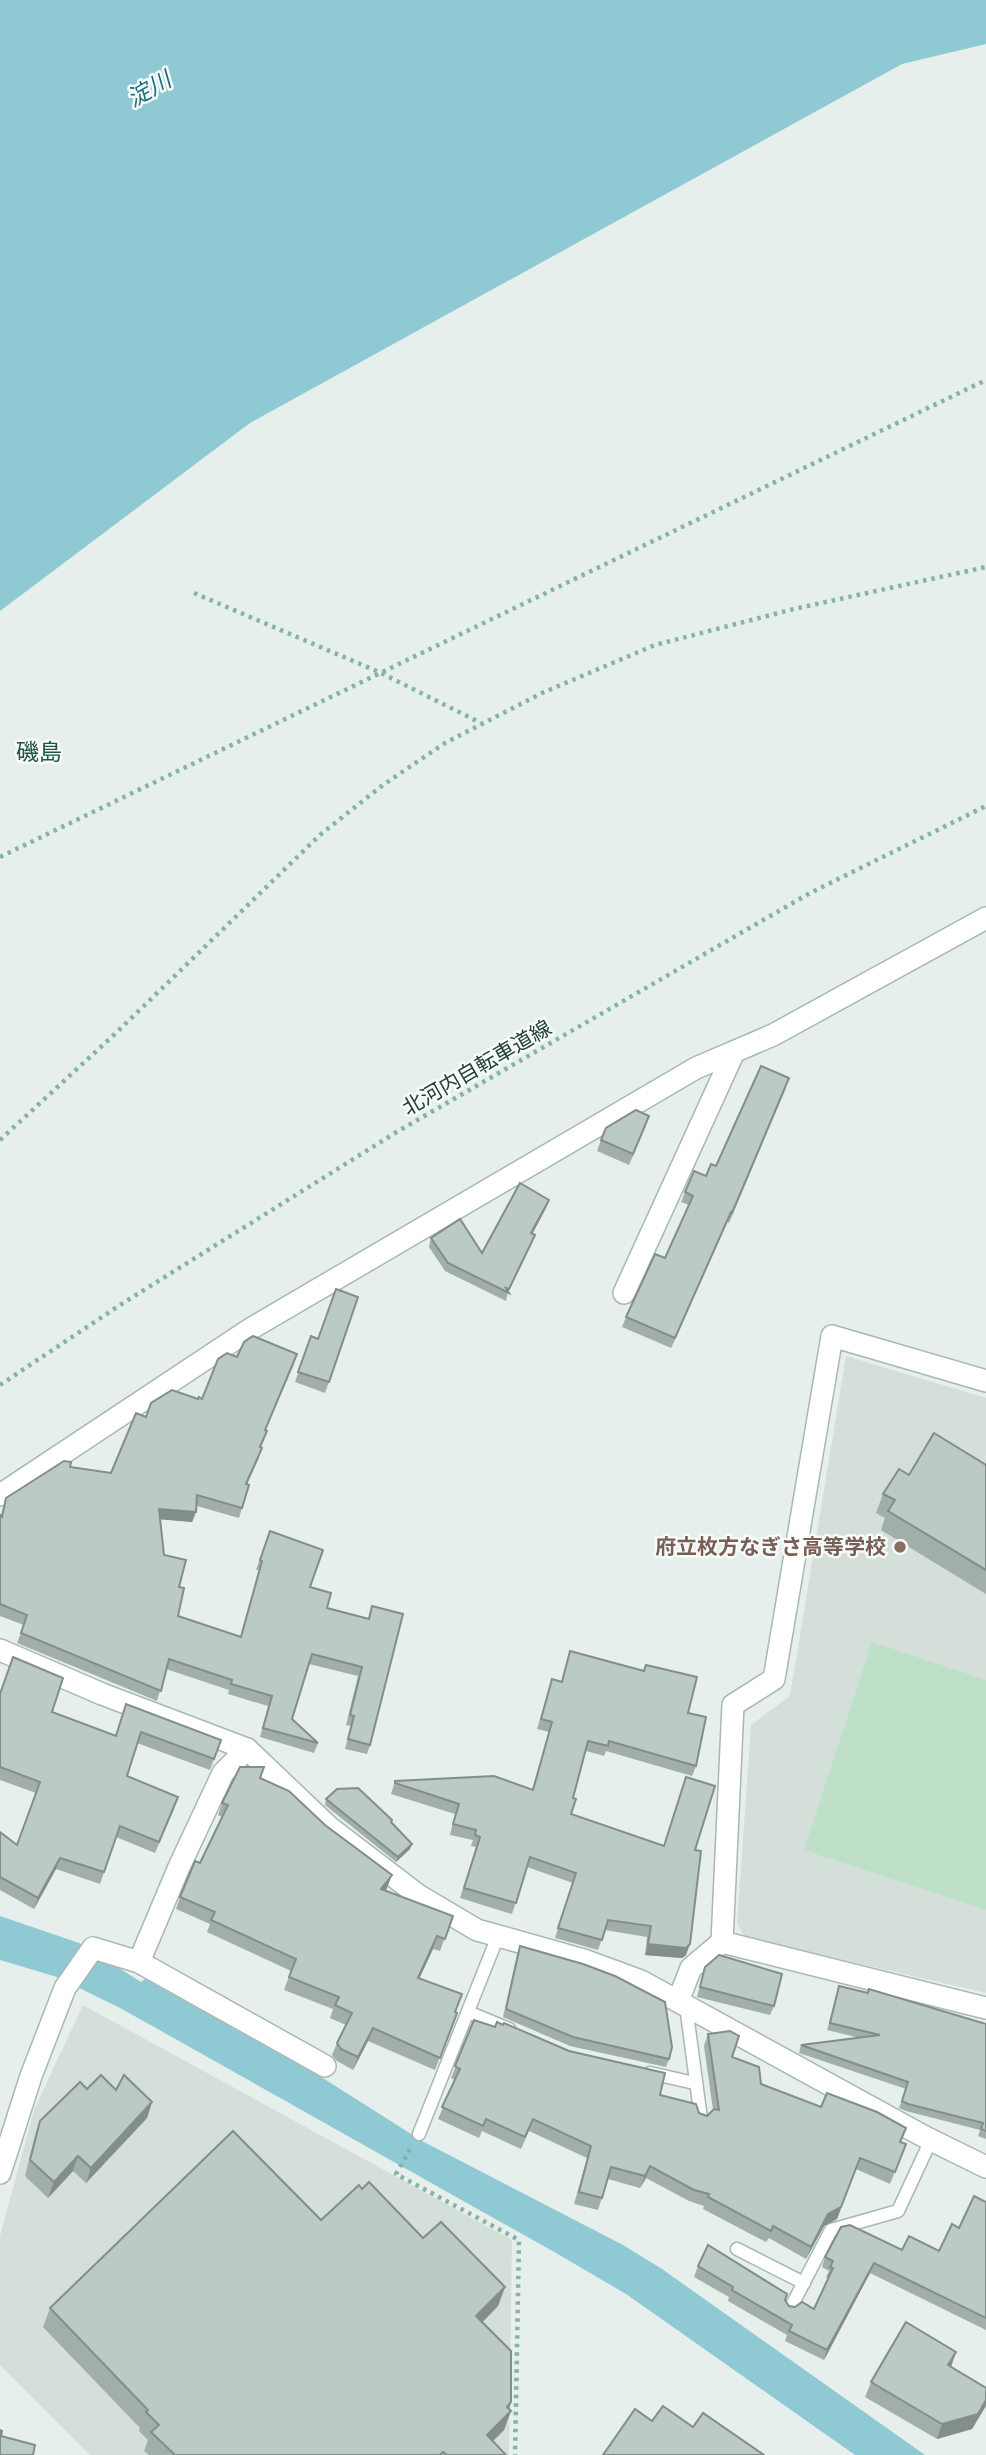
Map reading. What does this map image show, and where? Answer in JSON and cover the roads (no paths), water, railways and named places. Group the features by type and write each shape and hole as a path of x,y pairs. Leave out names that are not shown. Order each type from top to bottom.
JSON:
{"street":[{"path":"0,1495 252,1328 696,1069 773,1035 986,918"},
{"path":"624,1293 734,1052"},
{"path":"682,2004 691,1968 722,1942 733,1705 775,1679 832,1336 986,1381"},
{"path":"0,1650 102,1694 247,1749 329,1826 418,1895 477,1930 584,1960 641,1981 931,2140 986,2167"},
{"path":"139,1962 178,1867 223,1773 247,1749"},
{"path":"722,1942 986,2008"},
{"path":"0,2173 31,2076 65,1988 93,1948 139,1962 325,2066"}],"lane":[{"path":"419,2134 498,1936"},
{"path":"682,2004 701,2119"},
{"path":"468,2012 517,2033"},
{"path":"640,2071 696,2082"},
{"path":"790,2309 831,2230 898,2211 931,2140"},
{"path":"737,2249 804,2283"}],"water":[{"name":"淀川","path":"0,0 986,0 986,44 902,64 250,423 0,611"},
{"path":"0,1916 79,1943 141,1982 145,1979 326,2080 422,2141 623,2245 662,2269 925,2455 855,2455 626,2294 556,2253 122,2009 57,1977 0,1960"}],"place":[{"name":"府立枚方なぎさ高等学校","path":"900,1547"}],"district":[{"name":"磯島","path":"39,752"}]}
